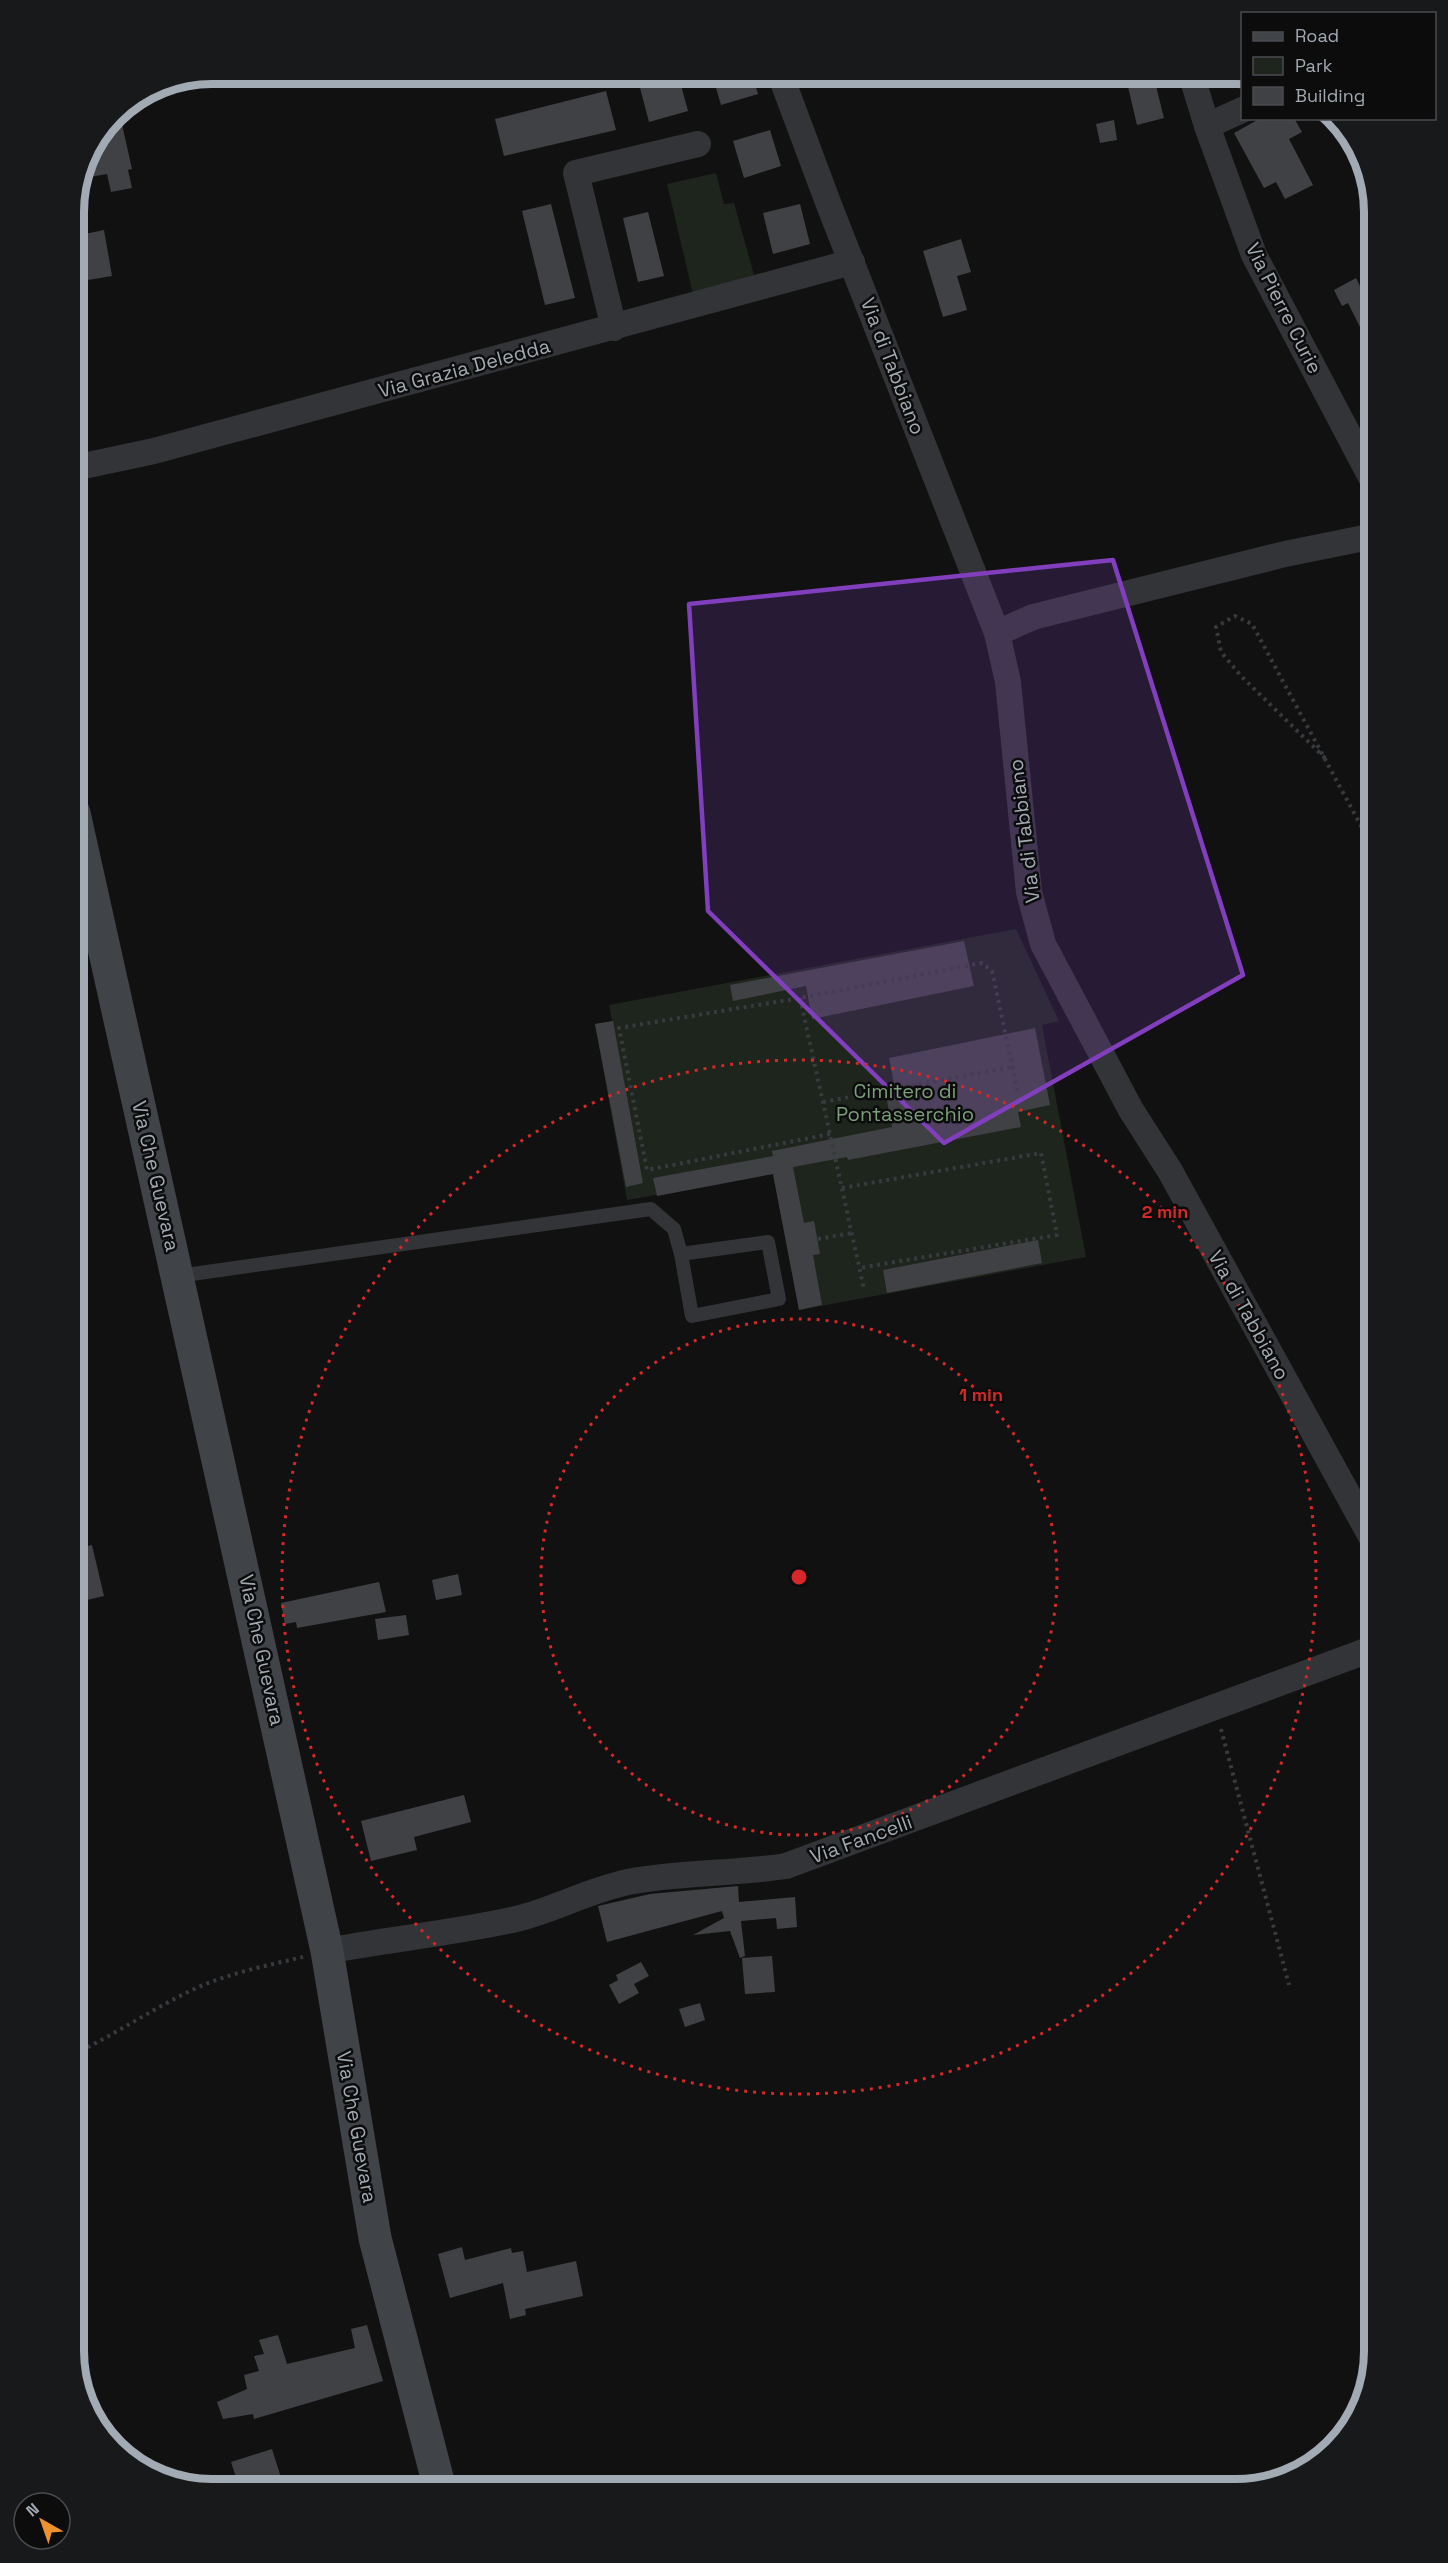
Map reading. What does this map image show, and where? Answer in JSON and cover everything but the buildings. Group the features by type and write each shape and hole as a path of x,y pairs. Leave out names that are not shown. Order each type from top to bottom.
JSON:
{"main road":[{"name":"Via Che Guevara","path":"84,858 327,1951 375,2238 437,2479"}],"street":[{"name":"Via di Tabbiano","path":"784,84 997,633 1008,682 1029,892 1043,944 1131,1110 1170,1171 1364,1524"},
{"name":"Via Pierre Curie","path":"1194,84 1254,255 1364,464"},
{"path":"1207,126 1241,110"},
{"path":"614,328 576,173 698,144"},
{"name":"Via Grazia Deledda","path":"84,466 154,451 852,262"},
{"path":"997,633 1033,617 1285,554 1364,538"},
{"name":"Via Fancelli","path":"327,1951 515,1919 558,1907 594,1892 627,1882 664,1876 750,1872 786,1866 1364,1652"}],"lane":[{"path":"178,1276 651,1209 674,1229 692,1316 779,1299 768,1242 681,1254"}],"path":[{"path":"1325,758 1242,676 1221,652 1216,627 1234,616 1252,624 1325,758 1364,831"},
{"path":"830,1134 647,1170 619,1028 800,998 981,963 992,971 1018,1093"},
{"path":"800,998 864,1289"},
{"path":"823,1101 1012,1066"},
{"path":"842,1188 1041,1153 1057,1235 859,1268"},
{"path":"818,1239 852,1233"},
{"path":"1213,1709 1237,1782 1266,1904 1289,1985"},
{"path":"84,2049 114,2035 189,1992 249,1970 327,1951"}],"highlighted area":[{"path":"1113,560 1243,975 944,1143 708,911 689,604"}],"green space":[{"path":"716,173 724,204 734,203 754,275 693,294 667,184"},
{"name":"Cimitero di Pontasserchio","path":"1016,929 1059,1021 1042,1025 1086,1257 799,1310 773,1174 627,1200 595,1024 612,1021 609,1005"}]}
